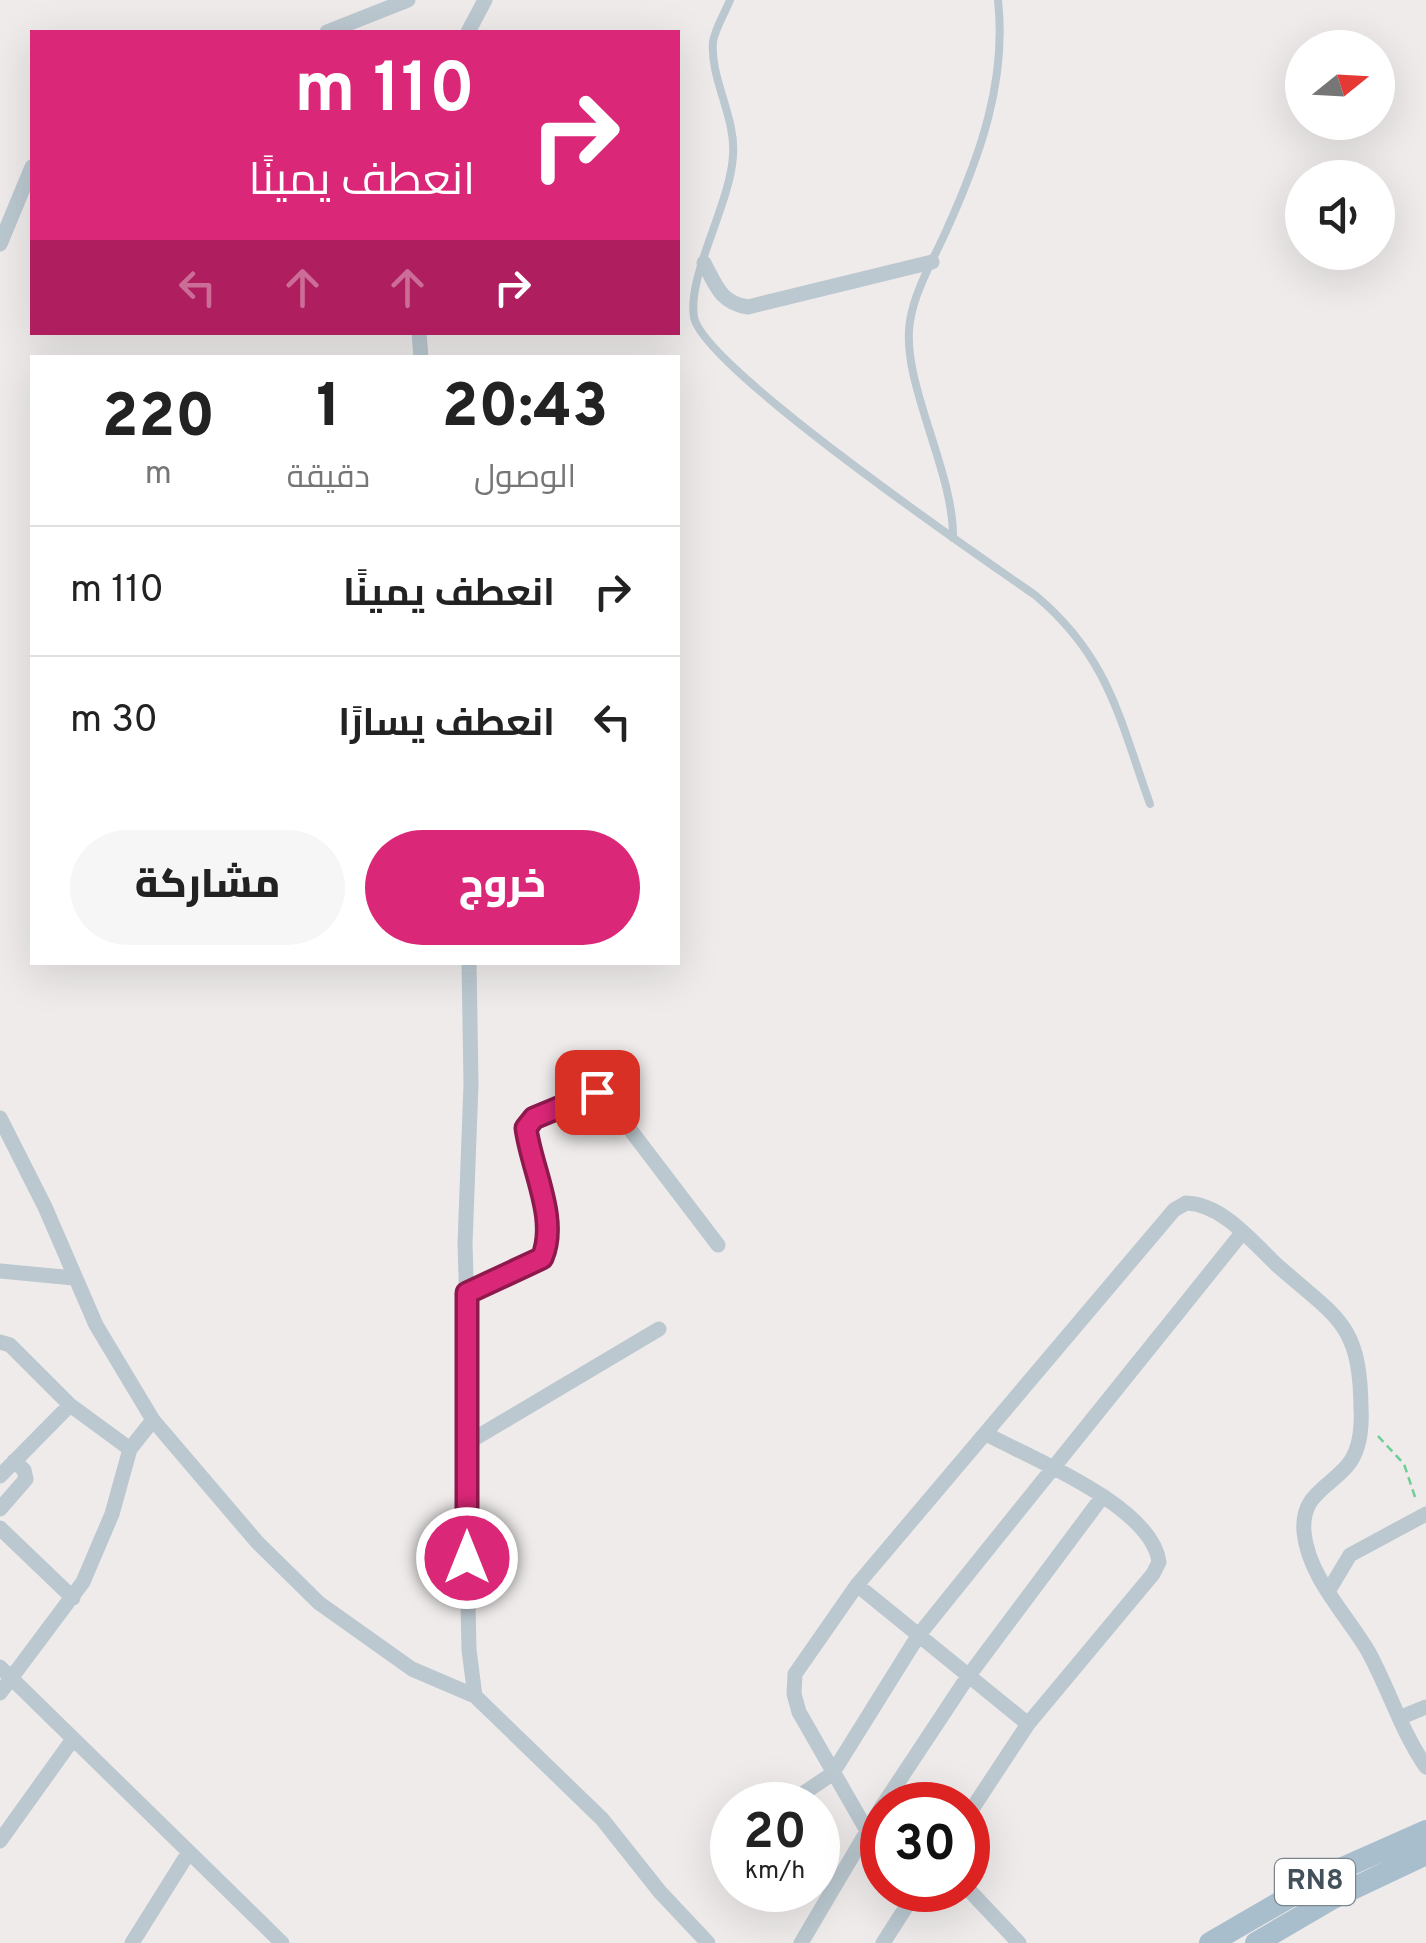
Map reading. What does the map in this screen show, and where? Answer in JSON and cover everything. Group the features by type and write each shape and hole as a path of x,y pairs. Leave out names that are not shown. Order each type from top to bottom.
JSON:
{"main road":[{"name":"RN8","path":"1210,1943 1329,1874 1426,1831"},
{"name":"RN8","path":"1256,1943 1333,1898 1426,1854"}],"street":[{"path":"360,0 374,14"},
{"path":"332,30 408,0"},
{"path":"469,30 485,0"},
{"path":"0,244 30,171"},
{"path":"704,264 720,295 731,305 748,307 932,262"},
{"path":"469,965 467,1444 469,1650 475,1696"},
{"path":"467,1293 542,1258 548,1245 548,1225 526,1128 534,1118 597,1092 603,1094 718,1245"},
{"path":"0,1118 45,1207 96,1325 153,1420 258,1542 318,1603 412,1669 475,1696 602,1820 660,1892 708,1943"},
{"path":"860,1819 800,1712 794,1694 795,1674 857,1585 1180,1205 1204,1206 1218,1212 1332,1314 1352,1338 1361,1370 1362,1422 1349,1464 1315,1492 1304,1517 1308,1552 1319,1578 1370,1654 1426,1766"},
{"path":"820,1782 832,1774 918,1636 1242,1233"},
{"path":"0,1272 74,1278"},
{"path":"467,1444 659,1329"},
{"path":"0,1342 10,1345 70,1405 130,1450"},
{"path":"0,1476 70,1405"},
{"path":"0,1693 6,1672 73,1598 112,1514 130,1450 153,1420"},
{"path":"986,1434 1050,1468 1075,1476 1103,1496 1152,1541 1159,1562 1028,1724 990,1782"},
{"path":"0,1509 26,1479 24,1470 14,1462"},
{"path":"898,1782 967,1678 1103,1496"},
{"path":"1329,1590 1350,1555 1424,1516"},
{"path":"0,1528 73,1598"},
{"path":"857,1585 1028,1724"},
{"path":"6,1672 282,1943"},
{"path":"1399,1718 1426,1707"},
{"path":"0,1841 73,1739"},
{"path":"802,1943 860,1842"},
{"path":"132,1943 190,1852"},
{"path":"883,1943 903,1912"},
{"path":"990,1912 1019,1943"}],"lane":[{"path":"730,0 713,40 734,139 734,157 694,306 698,331 707,344 799,422 1035,595 1093,656 1150,804"},
{"path":"953,538 950,499 909,339 912,309 981,149 1000,61 998,0"}],"path":[{"path":"1362,1422 1404,1464 1424,1516"}],"route":[{"path":"467,1558 467,1293 542,1258 548,1245 548,1225 526,1128 534,1118 597,1092"}]}
